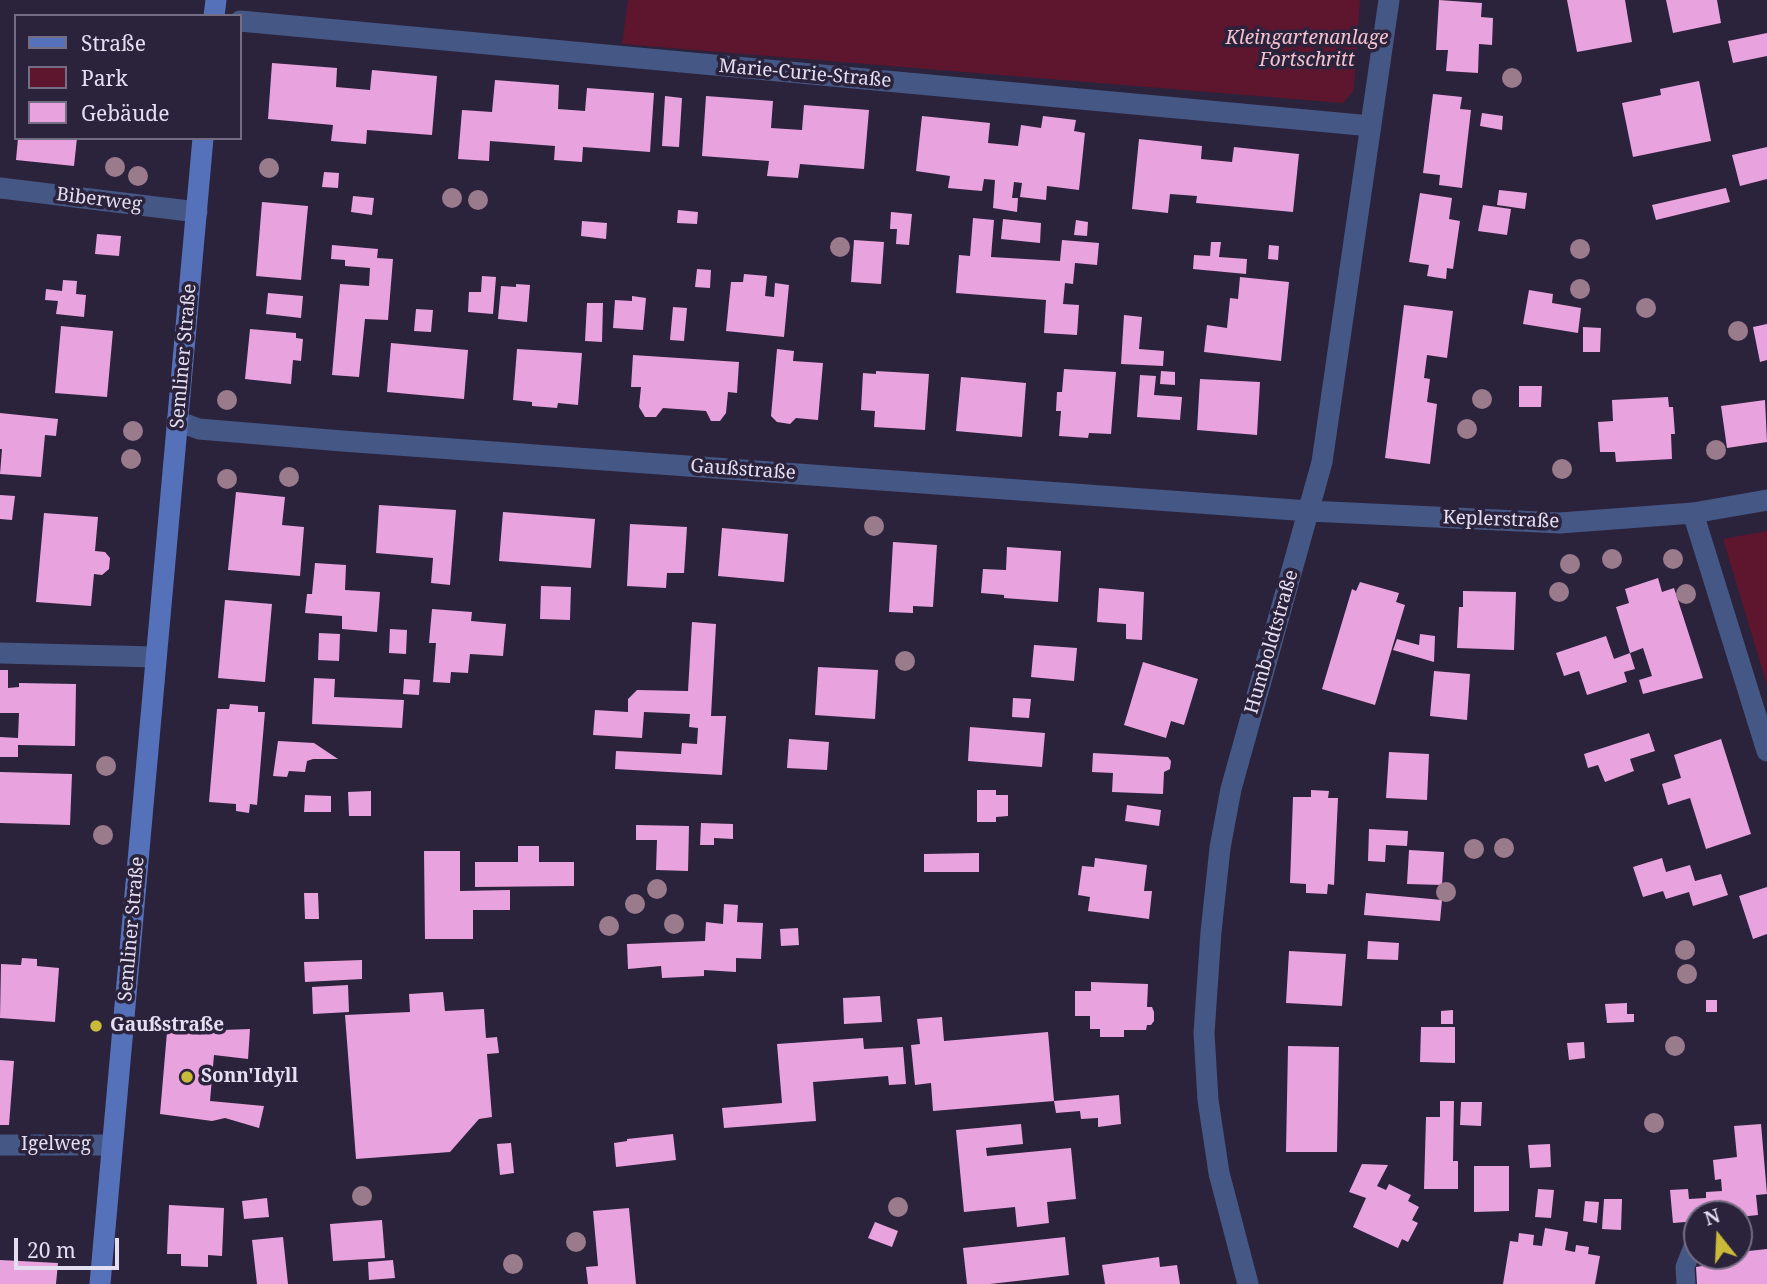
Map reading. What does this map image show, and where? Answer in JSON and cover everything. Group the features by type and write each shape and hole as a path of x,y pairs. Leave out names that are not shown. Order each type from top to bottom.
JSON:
{"street":[{"name":"Humboldtstraße","path":"1248,1284 1219,1173 1208,1100 1205,1033 1211,932 1220,848 1231,789 1322,462 1389,0"},
{"name":"Marie-Curie-Straße","path":"242,22 1371,126"},
{"name":"Semliner Straße","path":"100,1284 203,140"},
{"name":"Biberweg","path":"0,188 197,212"},
{"name":"Gaußstraße","path":"177,421 199,429 342,441 1309,511"},
{"name":"Keplerstraße","path":"1309,511 1560,523 1693,513 1767,500"},
{"path":"1693,513 1767,751"},
{"path":"0,653 156,657"},
{"name":"Igelweg","path":"0,1145 112,1145"}],"green space":[{"name":"Kleingartenanlage Fortschritt","path":"628,0 1360,0 1354,90 1343,103 622,44"},
{"path":"1767,531 1767,685 1723,539"}],"building":[{"path":"1439,0 1482,3 1481,17 1493,18 1492,45 1479,44 1478,73 1446,71 1448,50 1436,50"},
{"path":"1567,0 1625,0 1632,42 1577,52"},
{"path":"1666,0 1717,0 1721,23 1673,33"},
{"path":"1767,33 1767,56 1733,63 1728,41"},
{"path":"272,63 337,68 336,87 370,90 372,70 437,76 432,135 367,130 366,144 331,141 333,125 268,119"},
{"path":"495,80 559,85 558,109 585,111 587,88 654,93 650,152 583,147 582,162 554,160 555,146 490,141 489,161 458,159 462,110 492,112"},
{"path":"1699,81 1711,141 1633,157 1622,103 1661,95 1660,89"},
{"path":"1433,94 1462,97 1460,109 1471,110 1462,188 1439,185 1440,175 1423,173"},
{"path":"665,96 682,98 679,147 662,146"},
{"path":"706,96 773,101 771,128 802,130 804,105 869,110 864,169 800,164 798,178 767,176 769,161 702,156"},
{"path":"1482,113 1503,116 1502,130 1480,126"},
{"path":"922,116 990,123 988,143 1018,146 1021,125 1041,128 1043,116 1076,120 1074,131 1085,133 1079,190 1047,186 1046,200 1020,197 1022,183 1014,182 1012,198 1018,198 1017,212 993,208 995,180 984,179 982,191 948,188 950,176 916,171"},
{"path":"1139,139 1202,146 1201,159 1232,162 1234,147 1299,154 1293,212 1196,203 1197,196 1170,194 1168,213 1132,209"},
{"path":"18,140 77,140 74,166 16,160"},
{"path":"1767,147 1767,179 1740,186 1732,155"},
{"path":"324,172 339,173 338,188 322,187"},
{"path":"1726,188 1730,202 1656,220 1652,205"},
{"path":"1499,190 1527,193 1525,209 1497,205"},
{"path":"1420,193 1452,198 1449,219 1460,221 1453,269 1447,268 1446,279 1427,276 1429,265 1409,262"},
{"path":"353,196 374,198 372,215 351,212"},
{"path":"262,202 308,206 301,280 256,276"},
{"path":"1483,205 1511,209 1507,235 1478,231"},
{"path":"678,210 698,212 697,224 677,223"},
{"path":"891,212 912,214 909,245 896,244 897,229 890,229"},
{"path":"973,218 994,220 991,257 1060,261 1062,240 1099,243 1097,265 1075,263 1073,284 1065,283 1063,304 1079,305 1077,335 1044,333 1046,300 956,293 959,255 970,256"},
{"path":"1003,219 1041,223 1040,243 1001,239"},
{"path":"1076,220 1088,222 1087,236 1074,235"},
{"path":"582,221 607,223 606,239 581,236"},
{"path":"97,234 121,236 119,256 95,254"},
{"path":"854,240 884,242 881,284 851,282"},
{"path":"1211,242 1221,242 1219,257 1247,259 1246,274 1193,269 1194,255 1210,256"},
{"path":"332,245 378,249 377,258 393,259 388,320 365,319 359,377 332,375 340,284 369,286 370,268 345,266 345,260 331,259"},
{"path":"1269,245 1279,246 1278,260 1268,259"},
{"path":"697,269 711,270 710,288 695,287"},
{"path":"744,274 767,276 765,296 774,297 775,283 789,285 784,337 726,331 731,282 743,282"},
{"path":"482,276 496,277 493,314 468,312 469,292 481,292"},
{"path":"1240,277 1289,282 1281,361 1204,352 1207,325 1227,328 1230,298 1238,299"},
{"path":"63,280 77,281 76,294 86,295 84,317 56,314 58,301 45,300 46,289 62,291"},
{"path":"516,284 530,285 527,322 498,319 501,286 516,287"},
{"path":"1529,290 1553,294 1552,303 1581,308 1578,333 1523,324"},
{"path":"268,293 303,296 301,318 266,314"},
{"path":"632,296 646,298 643,330 613,328 615,300 632,301"},
{"path":"587,303 603,303 602,342 585,341"},
{"path":"1404,305 1453,311 1447,358 1427,355 1424,378 1430,379 1427,402 1437,404 1430,464 1385,458"},
{"path":"673,307 687,308 684,341 670,340"},
{"path":"416,309 433,310 431,332 414,331"},
{"path":"1124,315 1142,317 1139,349 1164,351 1163,366 1121,364"},
{"path":"1767,324 1767,360 1760,362 1753,327"},
{"path":"61,326 113,331 107,397 55,393"},
{"path":"1583,327 1601,328 1600,352 1583,352"},
{"path":"250,329 296,333 296,338 303,339 301,361 293,360 291,384 245,379"},
{"path":"391,343 468,350 464,399 387,392"},
{"path":"517,349 582,353 578,405 558,403 557,408 532,406 532,402 513,400"},
{"path":"777,349 794,351 793,361 823,363 818,420 796,418 790,424 777,422 771,416"},
{"path":"633,355 739,362 737,393 728,392 726,413 720,421 711,421 706,411 663,408 656,417 645,417 639,407 641,387 631,387"},
{"path":"1064,369 1116,372 1111,434 1089,433 1088,438 1059,436 1061,411 1056,411 1057,392 1062,392"},
{"path":"876,371 929,374 925,430 874,427 875,411 861,410 863,373 876,374"},
{"path":"1161,371 1175,372 1175,385 1160,384"},
{"path":"1140,375 1156,376 1154,395 1182,397 1180,420 1137,417"},
{"path":"961,377 1026,383 1022,437 956,431"},
{"path":"1200,379 1260,382 1257,435 1197,430"},
{"path":"1519,386 1542,386 1541,407 1519,407"},
{"path":"1668,397 1669,407 1673,407 1675,434 1671,434 1672,459 1616,462 1615,452 1600,452 1598,422 1613,421 1612,400"},
{"path":"1765,400 1767,442 1727,448 1721,406"},
{"path":"0,413 58,419 56,436 45,435 41,477 0,474"},
{"path":"236,492 285,497 282,525 304,527 300,576 228,570"},
{"path":"0,495 15,496 12,520 0,519"},
{"path":"379,505 456,510 450,585 431,583 433,558 376,553"},
{"path":"503,512 595,519 591,568 499,561"},
{"path":"44,513 98,517 95,551 105,552 110,558 109,569 102,575 94,574 91,606 36,602"},
{"path":"630,524 687,527 684,573 667,573 666,588 627,586"},
{"path":"722,528 788,534 784,582 718,576"},
{"path":"893,542 937,545 933,607 913,606 913,613 889,612"},
{"path":"1007,547 1061,551 1058,602 1004,598 1004,595 981,593 983,569 1006,570"},
{"path":"315,563 346,565 345,590 380,592 377,632 342,629 342,616 305,613 307,594 312,594"},
{"path":"1658,578 1662,592 1674,588 1703,678 1643,694 1639,680 1652,676 1643,648 1630,653 1616,607 1629,603 1625,589"},
{"path":"1360,582 1399,593 1396,602 1405,605 1375,705 1322,689 1352,589 1356,591"},
{"path":"541,586 571,587 570,620 540,619"},
{"path":"1099,588 1144,592 1142,640 1126,639 1126,624 1097,622"},
{"path":"1463,591 1516,592 1514,650 1457,648 1459,607 1463,607"},
{"path":"225,600 272,604 265,682 218,678"},
{"path":"432,609 472,612 471,621 506,624 503,656 470,654 468,673 451,672 450,683 433,682 436,643 429,643"},
{"path":"692,622 716,624 711,716 726,716 722,775 615,769 616,751 681,754 682,743 697,744 698,728 689,727 690,714 644,712 642,738 593,735 595,710 628,712 628,699 637,690 688,691"},
{"path":"390,629 407,630 406,654 389,653"},
{"path":"319,633 340,634 339,661 318,660"},
{"path":"1420,634 1435,636 1434,662 1393,650 1397,639 1419,645"},
{"path":"1606,636 1614,659 1630,653 1635,669 1624,672 1627,682 1587,695 1579,671 1564,676 1556,653"},
{"path":"1034,645 1077,648 1074,681 1031,677"},
{"path":"1143,662 1198,679 1184,725 1171,721 1166,738 1124,725"},
{"path":"818,667 878,670 875,719 815,715"},
{"path":"0,670 8,670 8,688 19,687 19,683 76,684 75,746 18,745 18,757 0,757 0,737 18,738 19,713 0,713"},
{"path":"1434,671 1470,674 1467,720 1430,716"},
{"path":"314,678 335,679 334,697 404,700 402,728 312,724"},
{"path":"404,679 420,680 419,695 403,694"},
{"path":"1013,698 1031,699 1029,718 1012,717"},
{"path":"230,704 258,706 258,712 265,712 257,805 250,804 249,813 236,811 236,804 209,802 217,709 229,709"},
{"path":"970,727 1045,733 1042,767 968,761"},
{"path":"1649,733 1655,751 1630,759 1634,771 1605,782 1598,765 1588,768 1584,754"},
{"path":"789,739 829,742 827,770 787,768"},
{"path":"1721,739 1751,834 1706,849 1690,798 1668,805 1662,784 1681,778 1674,755"},
{"path":"278,741 314,743 338,759 313,759 307,761 305,772 289,771 287,777 273,776"},
{"path":"1389,752 1429,754 1427,800 1386,798"},
{"path":"1093,753 1168,757 1171,761 1170,769 1164,772 1163,794 1112,792 1113,773 1092,772"},
{"path":"0,772 72,774 70,825 0,823"},
{"path":"977,790 996,790 996,795 1008,795 1008,816 996,817 996,822 977,822"},
{"path":"1311,790 1329,791 1328,798 1338,798 1334,885 1328,884 1327,894 1306,893 1306,884 1290,883 1293,797 1311,797"},
{"path":"371,791 371,816 349,816 348,792"},
{"path":"305,795 331,796 331,812 304,812"},
{"path":"1127,805 1161,810 1159,826 1125,821"},
{"path":"701,823 733,824 733,839 714,838 714,845 700,845"},
{"path":"636,825 689,826 688,871 656,870 657,840 636,840"},
{"path":"1369,829 1408,831 1407,846 1386,845 1385,862 1368,861"},
{"path":"518,846 539,846 539,862 574,862 574,886 475,887 475,862 518,862"},
{"path":"1409,850 1444,852 1442,885 1407,884"},
{"path":"424,851 460,851 460,891 510,890 510,910 473,910 473,939 425,939"},
{"path":"979,853 979,872 924,872 924,854"},
{"path":"1095,858 1147,865 1144,891 1152,891 1149,919 1088,911 1090,897 1078,895 1082,866 1094,867"},
{"path":"1662,858 1666,872 1690,865 1695,881 1721,874 1728,895 1693,906 1689,892 1666,899 1663,891 1643,897 1633,867"},
{"path":"1767,887 1767,934 1753,939 1739,896"},
{"path":"304,893 318,893 319,919 305,919"},
{"path":"1366,893 1442,900 1440,921 1364,915"},
{"path":"724,904 738,905 737,922 763,923 761,959 736,958 736,972 704,970 704,976 662,978 661,966 628,969 627,944 705,941 706,922 723,924"},
{"path":"798,928 799,945 781,946 780,929"},
{"path":"1368,941 1399,943 1398,960 1367,959"},
{"path":"1289,951 1346,954 1342,1006 1286,1003"},
{"path":"22,958 37,959 37,966 59,968 55,1022 0,1018 1,964 21,965"},
{"path":"362,960 362,979 305,982 304,962"},
{"path":"1091,982 1148,984 1147,1007 1152,1007 1154,1021 1147,1025 1146,1030 1124,1030 1124,1037 1100,1037 1100,1029 1090,1029 1090,1016 1075,1016 1075,991 1091,991"},
{"path":"348,985 349,1012 313,1014 312,987"},
{"path":"443,992 445,1011 484,1009 486,1038 497,1037 499,1053 487,1054 492,1117 479,1119 450,1152 356,1159 345,1015 410,1012 409,994"},
{"path":"880,996 882,1022 844,1024 843,998"},
{"path":"1706,1000 1717,1000 1717,1012 1706,1012"},
{"path":"1627,1003 1627,1014 1634,1014 1634,1022 1607,1023 1605,1004"},
{"path":"1453,1010 1453,1024 1441,1024 1441,1011"},
{"path":"942,1017 944,1041 1048,1032 1054,1101 933,1111 931,1083 915,1085 911,1045 920,1044 917,1019"},
{"path":"1421,1027 1455,1027 1455,1063 1420,1062"},
{"name":"Sonn'Idyll","path":"250,1029 248,1059 214,1055 210,1101 264,1106 259,1128 225,1118 212,1121 160,1114 167,1032"},
{"path":"863,1038 864,1049 903,1047 906,1084 889,1085 888,1076 813,1082 816,1121 724,1128 722,1108 782,1103 777,1044"},
{"path":"1584,1042 1585,1058 1569,1060 1567,1043"},
{"path":"1288,1046 1339,1047 1337,1152 1286,1152"},
{"path":"0,1060 14,1061 9,1125 0,1125"},
{"path":"1119,1095 1121,1124 1098,1127 1098,1118 1081,1119 1080,1111 1056,1113 1054,1101"},
{"path":"1440,1101 1454,1101 1453,1161 1458,1161 1458,1189 1424,1189 1426,1117 1440,1117"},
{"path":"1461,1102 1482,1102 1481,1126 1460,1125"},
{"path":"1021,1124 1023,1144 986,1148 987,1156 1071,1148 1076,1199 1047,1202 1049,1223 1017,1227 1015,1207 964,1212 956,1130"},
{"path":"1761,1124 1767,1194 1756,1195 1758,1215 1753,1216 1753,1200 1683,1200 1683,1222 1673,1223 1670,1190 1688,1189 1689,1199 1706,1198 1706,1192 1722,1191 1721,1179 1715,1180 1713,1160 1737,1157 1734,1126"},
{"path":"673,1134 676,1160 616,1167 614,1143"},
{"path":"511,1143 514,1173 500,1175 497,1144"},
{"path":"1550,1144 1551,1167 1530,1168 1528,1145"},
{"path":"1362,1164 1388,1165 1377,1186 1386,1190 1389,1184 1411,1195 1408,1201 1419,1207 1412,1220 1418,1223 1408,1242 1402,1239 1398,1248 1353,1227 1366,1198 1349,1192"},
{"path":"1474,1166 1509,1166 1509,1211 1474,1212"},
{"path":"1538,1189 1554,1190 1551,1218 1535,1217"},
{"path":"267,1198 269,1217 244,1219 242,1201"},
{"path":"1604,1199 1622,1199 1621,1230 1602,1229"},
{"path":"1585,1201 1599,1202 1597,1223 1583,1221"},
{"path":"169,1205 224,1208 222,1256 208,1255 208,1267 181,1266 181,1254 167,1254"},
{"path":"629,1208 636,1284 588,1284 586,1267 598,1266 593,1211"},
{"path":"382,1220 385,1258 333,1261 330,1224"},
{"path":"875,1222 898,1231 892,1247 868,1238"},
{"path":"1545,1228 1568,1232 1565,1250 1575,1252 1576,1245 1589,1247 1588,1254 1600,1256 1595,1284 1503,1284 1510,1241 1518,1242 1519,1233 1534,1235 1533,1245 1542,1246"},
{"path":"283,1237 288,1284 257,1284 252,1240"},
{"path":"1065,1237 1069,1275 967,1284 963,1248"},
{"path":"1767,1249 1767,1284 1697,1284 1696,1270 1753,1270 1753,1250"},
{"path":"1159,1257 1160,1267 1177,1265 1180,1284 1105,1284 1102,1265"},
{"path":"0,1260 58,1263 56,1284 0,1284"},
{"path":"393,1260 395,1278 369,1280 368,1262"}],"place":[{"name":"Gaußstraße","path":"96,1026"},
{"name":"Sonn'Idyll","path":"187,1077"}]}
